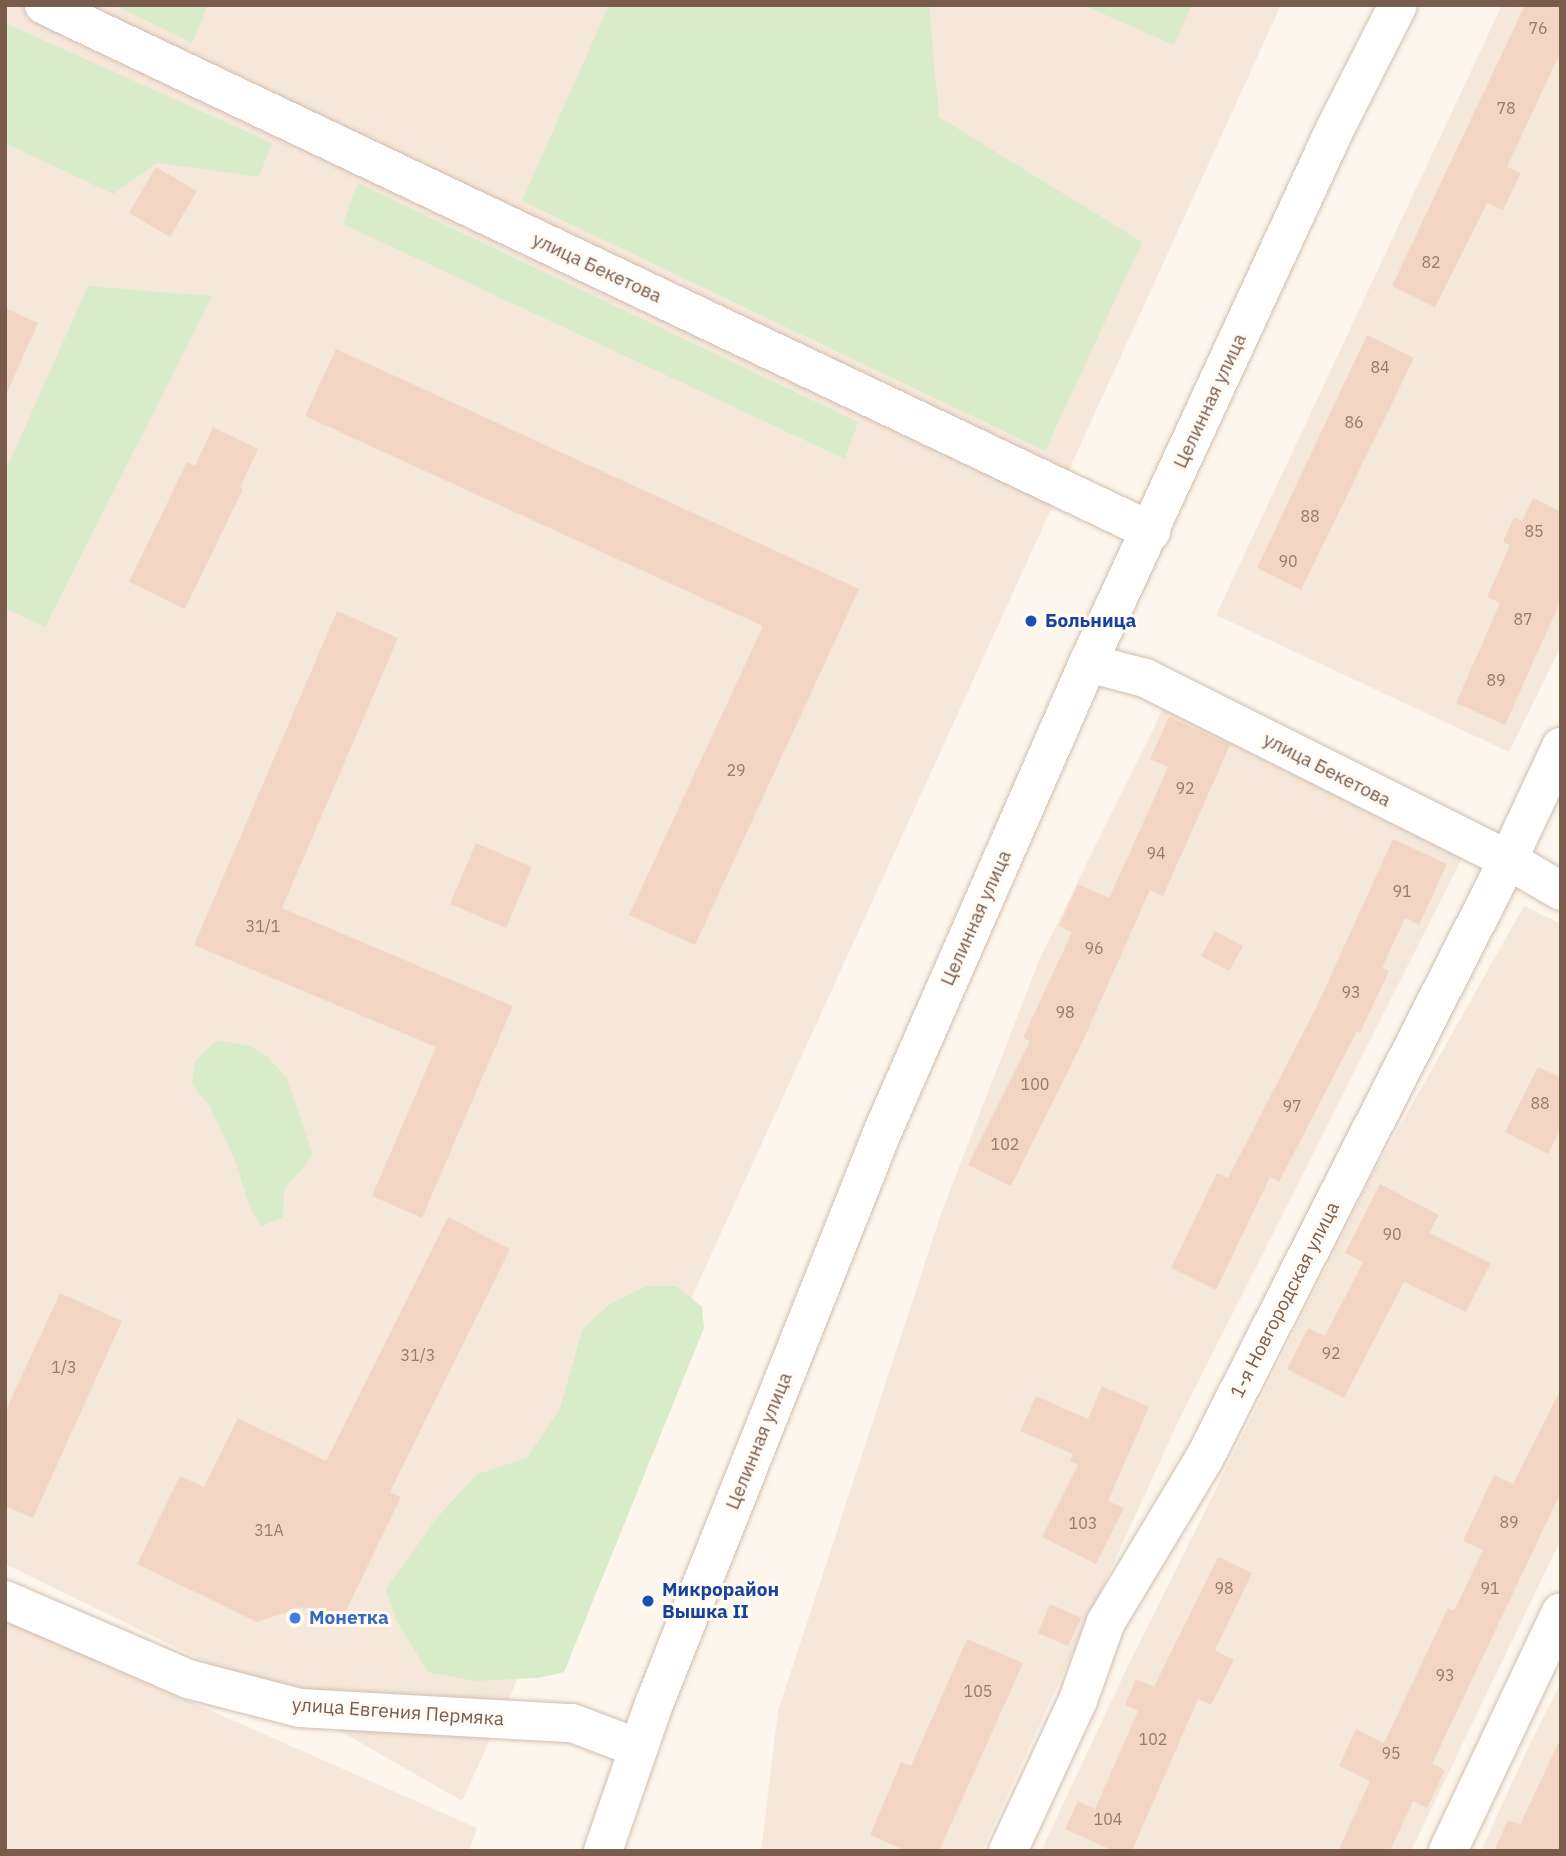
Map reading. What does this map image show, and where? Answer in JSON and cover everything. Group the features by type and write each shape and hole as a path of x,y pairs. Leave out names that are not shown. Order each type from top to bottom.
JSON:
{"street":[{"name":"улица Бекетова","path":"44,5 1151,531"},
{"name":"Целинная улица","path":"603,1851 638,1748 882,1133 1088,663 1335,129 1398,5"},
{"name":"улица Бекетова","path":"1088,663 1145,678 1508,860 1561,891"},
{"name":"1-я Новгородская улица","path":"1008,1851 1078,1700 1106,1622 1205,1457 1508,860 1561,747"},
{"name":"улица Евгения Пермяка","path":"5,1600 188,1679 300,1708 572,1723 638,1748"},
{"path":"1448,1851 1561,1612"}],"shaded area":[{"path":"5,5 1281,5 462,1801 300,1708 5,1564"},
{"path":"1502,5 1561,5 1561,646 1509,752 1216,615"},
{"path":"1164,707 1465,852 1178,1422 982,1851 761,1851 778,1711 942,1211 1040,958"},
{"path":"1524,906 1561,924 1561,1539 1411,1851 1041,1851 1127,1668 1371,1177"},
{"path":"5,1620 477,1828 469,1851 5,1851"},
{"path":"1561,1682 1561,1851 1481,1851 1527,1750"}],"green space":[{"path":"115,5 208,5 192,43"},
{"path":"609,5 929,5 939,117 1142,242 1045,451 522,201"},
{"path":"1083,5 1192,5 1174,45"},
{"path":"5,23 272,143 259,177 157,163 113,194 5,143"},
{"path":"358,183 858,422 845,459 343,224"},
{"path":"88,286 212,296 45,627 5,608 5,472"},
{"path":"217,1040 250,1046 267,1056 287,1078 313,1155 284,1190 283,1218 261,1226 249,1206 236,1163 210,1106 192,1084 195,1061"},
{"path":"646,1286 676,1286 702,1307 704,1328 564,1672 538,1678 475,1681 428,1672 396,1620 386,1589 436,1519 477,1474 527,1458 560,1408 583,1328 610,1304"}],"building":[{"path":"1525,5 1561,5 1561,51 1507,167 1521,173 1503,210 1487,203 1435,307 1392,286"},
{"path":"156,167 197,191 170,237 129,213"},
{"path":"5,308 38,323 5,397"},
{"path":"1367,335 1414,358 1301,590 1257,568"},
{"path":"336,349 859,589 695,945 629,915 763,626 305,416"},
{"path":"213,427 258,449 240,488 243,489 185,609 129,582 187,462 195,466"},
{"path":"1533,498 1561,512 1561,600 1505,725 1456,703 1500,603 1487,597 1510,545 1503,542 1514,517 1522,521"},
{"path":"337,611 398,638 282,908 513,1006 422,1218 372,1196 436,1047 194,945"},
{"path":"1169,717 1230,745 1163,896 1150,890 1082,1043 1011,1186 968,1165 1030,1041 1023,1038 1072,932 1059,926 1078,884 1109,898 1149,810 1168,767 1150,759"},
{"path":"1393,839 1447,864 1419,925 1405,918 1382,968 1389,971 1360,1033 1357,1031 1279,1182 1270,1177 1216,1290 1171,1268 1217,1173 1228,1178 1316,1008"},
{"path":"476,843 532,867 506,928 450,904"},
{"path":"1215,931 1243,946 1229,971 1201,956"},
{"path":"1538,1067 1561,1078 1561,1128 1548,1154 1505,1132"},
{"path":"1380,1184 1439,1215 1429,1233 1491,1263 1466,1312 1404,1282 1344,1398 1287,1369 1308,1328 1325,1336 1363,1262 1345,1253"},
{"path":"448,1217 510,1249 390,1492 401,1497 339,1625 302,1607 257,1622 137,1564 180,1476 204,1487 238,1418 326,1461"},
{"path":"60,1293 122,1321 33,1518 5,1506 5,1412"},
{"path":"1102,1386 1149,1407 1108,1501 1124,1508 1096,1564 1042,1537 1078,1465 1070,1461 1073,1454 1020,1431 1036,1396 1088,1419"},
{"path":"1561,1389 1561,1492 1432,1764 1445,1770 1427,1808 1413,1801 1390,1851 1338,1851 1370,1781 1339,1766 1356,1729 1384,1743 1448,1608 1454,1611 1483,1550 1463,1541 1494,1475 1513,1484"},
{"path":"1218,1557 1252,1573 1215,1650 1234,1660 1211,1705 1198,1699 1132,1851 1114,1851 1065,1829 1078,1801 1095,1809 1138,1711 1125,1705 1136,1679 1154,1687"},
{"path":"1050,1604 1081,1618 1068,1646 1038,1633"},
{"path":"967,1639 1023,1663 939,1851 907,1851 870,1835 901,1762 911,1766"},
{"path":"1561,1737 1561,1851 1494,1851 1508,1820 1520,1825"}],"place":[{"name":"Больница","path":"1031,621"},
{"name":"Микрорайон Вышка II","path":"648,1601"},
{"name":"Монетка","path":"295,1618"}]}
